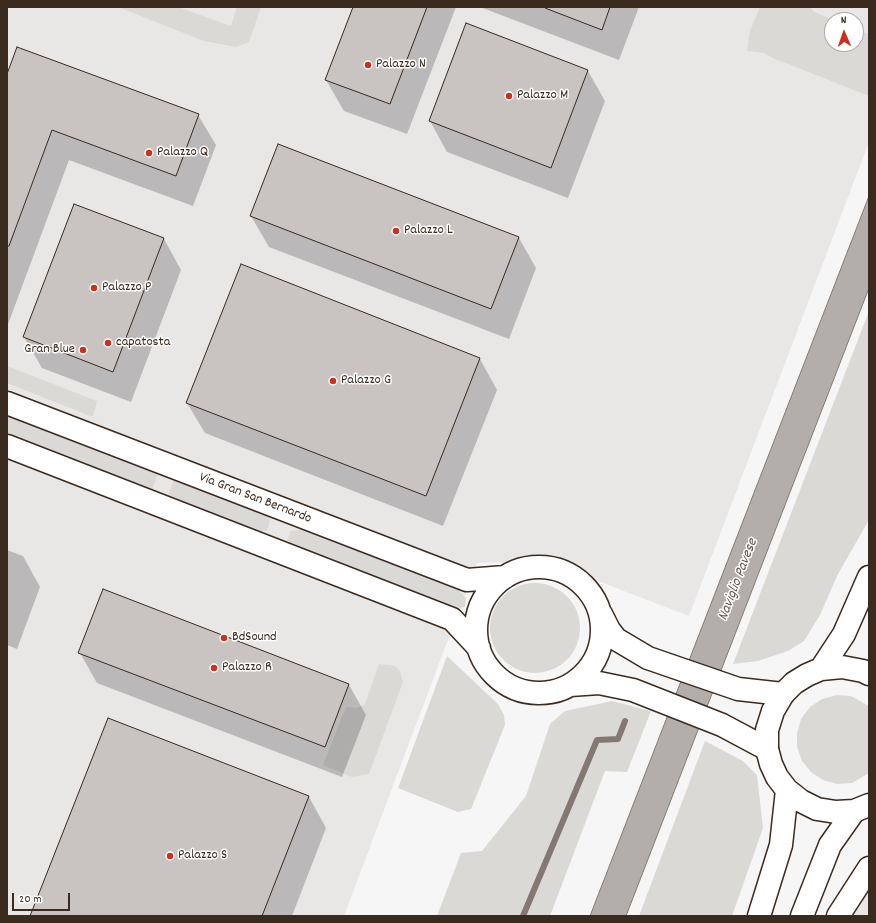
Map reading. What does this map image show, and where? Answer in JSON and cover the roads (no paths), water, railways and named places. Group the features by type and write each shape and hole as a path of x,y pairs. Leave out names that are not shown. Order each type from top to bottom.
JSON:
{"main road":[{"name":"Via Gran San Bernardo","path":"7,403 466,580 504,577"},
{"path":"7,446 452,619 479,648 494,674 502,681 520,690 540,693 560,689 570,685 585,673 598,652 602,629 599,610"},
{"path":"479,648 476,628 480,608 490,590 504,577 522,569 541,566 560,570 584,586 591,593 609,630 616,639 648,658 738,689 783,694"},
{"path":"821,669 844,634 869,577"},
{"path":"861,808 836,812 818,809 801,801 787,790 774,771 767,749 767,730 772,711 783,694 794,683 807,675 821,669 842,667 863,671 869,674"},
{"path":"570,685 599,683 633,690 722,725 767,749"},
{"path":"759,916 781,845 787,790"},
{"path":"802,916 830,846 861,808"},
{"path":"838,916 869,868"}],"water":[{"name":"Naviglio Pavese","path":"869,196 869,288 626,916 590,916"}],"waterway":[{"path":"523,916 597,740 618,739 625,721"}],"place":[{"name":"Palazzo N","path":"368,65"},
{"name":"Palazzo M","path":"509,96"},
{"name":"Palazzo Q","path":"149,153"},
{"name":"Palazzo L","path":"396,231"},
{"name":"Palazzo P","path":"94,288"},
{"name":"capatosta","path":"108,343"},
{"name":"Gran Blue","path":"83,350"},
{"name":"Palazzo G","path":"333,381"},
{"name":"BdSound","path":"224,638"},
{"name":"Palazzo R","path":"214,668"},
{"name":"Palazzo S","path":"170,856"}]}
